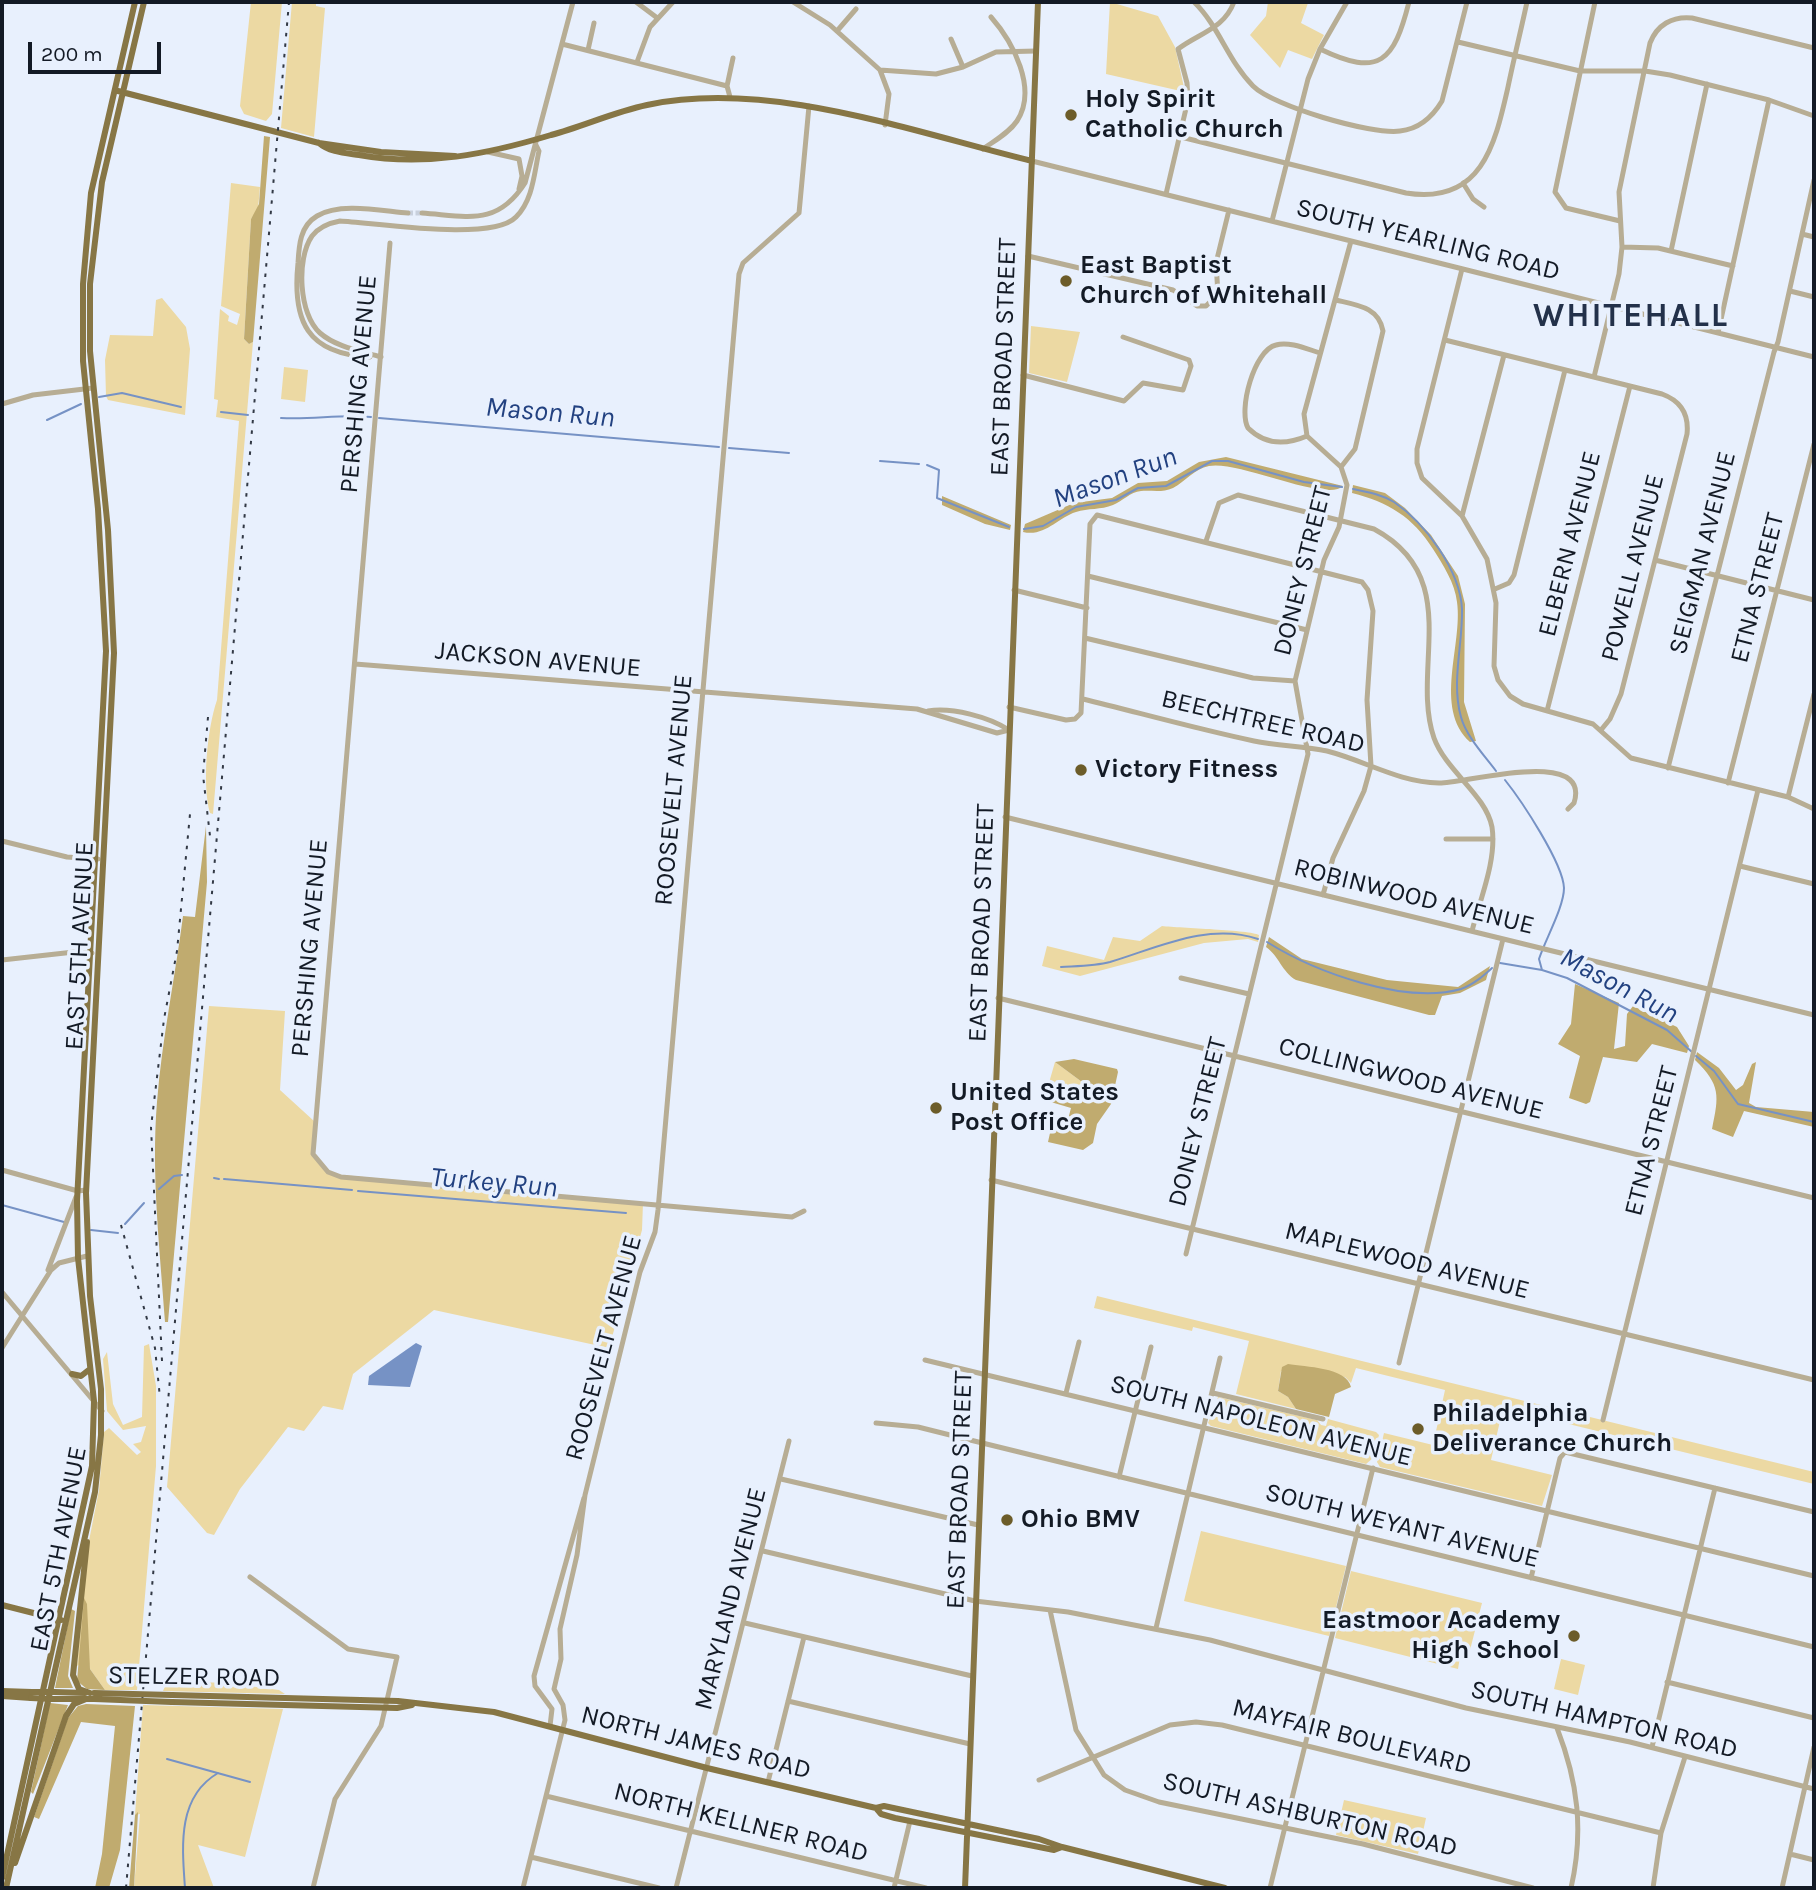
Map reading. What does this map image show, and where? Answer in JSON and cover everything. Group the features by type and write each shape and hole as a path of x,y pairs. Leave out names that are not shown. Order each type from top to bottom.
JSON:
{"main road":[{"name":"EAST 5TH AVENUE","path":"90,388 82,328 86,230 135,2"},
{"name":"EAST 5TH AVENUE","path":"62,1620 89,1483 94,1401 78,1258 99,954 105,711 105,627 90,388 89,317 94,232 122,92 144,2"},
{"name":"EAST BROAD STREET","path":"965,1888 1038,2"},
{"path":"114,90 319,143 343,153 391,159 438,160 484,152 536,142 643,106 686,99 730,97 809,106 1032,161"},
{"name":"EAST 5TH AVENUE","path":"6,1888 3,1877 93,1498 102,1411 82,1191 91,953 101,859"},
{"path":"72,1374 83,1375 91,1367"},
{"path":"91,1696 78,1688 73,1675 93,1498"},
{"path":"2,1605 62,1620"},
{"name":"STELZER ROAD","path":"2,1694 385,1705"},
{"path":"3,1877 66,1714 75,1704 91,1696"},
{"name":"NORTH JAMES ROAD","path":"385,1705 494,1712 707,1768 876,1808 881,1814 910,1821 1054,1850 1062,1847"},
{"path":"876,1808 884,1806 1055,1842 1062,1847 1225,1888"}],"street":[{"path":"422,213 493,215 512,203 519,193 536,142 573,2"},
{"path":"636,2 656,17"},
{"path":"637,62 645,36 656,17 673,2"},
{"path":"793,2 837,31 880,70 889,94 885,125"},
{"path":"807,9 812,2"},
{"path":"1194,2 1215,28 1254,87 1270,99 1300,110 1380,130 1400,131 1418,126 1442,101 1467,2"},
{"path":"1166,194 1181,136 1188,91 1178,49 1215,28 1227,17 1234,2"},
{"path":"1272,221 1300,110 1320,49 1347,2"},
{"path":"1320,49 1353,63 1378,60 1398,42 1409,2"},
{"path":"1181,136 1416,195 1442,192 1463,183 1480,168 1493,146 1527,2"},
{"path":"1595,2 1555,192 1566,208 1620,221"},
{"path":"837,31 856,9"},
{"path":"983,149 1015,124 1021,113 1023,75 1006,34 991,17"},
{"path":"1594,377 1612,306 1622,247 1621,179 1653,37 1665,23 1678,18 1692,18 1814,48"},
{"path":"588,50 594,23"},
{"path":"951,39 963,67"},
{"path":"1458,42 1580,71 1645,71 1769,100 1814,116"},
{"path":"562,44 727,86"},
{"path":"880,70 929,75 963,67 996,52 1036,51"},
{"path":"730,97 727,86 733,58"},
{"path":"1671,251 1707,84"},
{"path":"1718,333 1769,100"},
{"name":"ROOSEVELT AVENUE","path":"550,1726 552,1709 535,1686 534,1676 586,1495 640,1272 655,1232 659,1206 701,693 740,269 745,260 799,213 809,106"},
{"path":"381,357 328,339 318,332 309,319 302,297 307,249 311,238 328,223 340,221 457,230 486,230 502,226 515,219 525,205 539,151 536,142"},
{"path":"484,152 519,159 522,176 519,193"},
{"name":"SOUTH YEARLING ROAD","path":"1032,161 1814,357"},
{"name":"SEIGMAN AVENUE","path":"1668,768 1790,291 1814,180"},
{"path":"1463,183 1473,200 1484,207"},
{"path":"1028,256 1172,290 1194,304 1206,306 1218,294 1216,262 1229,210"},
{"path":"381,357 358,356 335,349 307,331 301,323 295,294 299,245 308,222 328,211 408,213"},
{"path":"1802,234 1814,237"},
{"path":"1320,353 1281,344 1266,349 1256,365 1244,410 1248,428 1262,438 1285,443 1307,436 1304,414 1351,241"},
{"name":"PERSHING AVENUE","path":"390,243 313,1154 328,1172 341,1177 792,1217 804,1211"},
{"path":"1622,247 1671,251 1733,266"},
{"path":"1462,269 1418,449 1417,463 1425,483 1462,516 1480,545 1495,589 1496,674 1515,700 1585,720 1601,730 1631,758 1788,797 1814,809"},
{"path":"1790,291 1814,297"},
{"path":"1336,300 1370,310 1379,319 1383,331 1355,449 1341,467"},
{"path":"1023,375 1125,401 1143,383 1183,390 1191,366 1189,360 1123,337"},
{"path":"1445,340 1630,386"},
{"path":"1462,516 1504,355"},
{"path":"1495,589 1509,583 1514,575 1565,370"},
{"name":"POWELL AVENUE","path":"1601,730 1611,719 1621,694 1687,434 1684,411 1669,397 1630,386"},
{"name":"ELBERN AVENUE","path":"1547,711 1630,386"},
{"path":"2,404 33,395 90,388"},
{"name":"DONEY STREET","path":"1186,1254 1308,748 1295,681 1321,570 1341,521 1347,485 1341,467 1307,436"},
{"name":"ETNA STREET","path":"1728,783 1814,444"},
{"path":"1206,541 1216,507 1230,496 1244,496 1374,530 1389,539 1409,561 1423,587 1431,636 1429,716 1441,754 1485,809 1493,839 1472,931"},
{"path":"1009,707 1070,720 1081,713 1090,524 1094,516 1102,515 1357,580 1370,595 1372,634 1367,700 1371,766 1364,791 1333,858 1323,895"},
{"path":"1655,560 1814,600"},
{"path":"1088,576 1307,629"},
{"path":"1014,590 1087,608"},
{"path":"1086,638 1253,678 1295,681"},
{"name":"JACKSON AVENUE","path":"355,664 701,693 768,695 927,712 942,710 999,724 1009,730"},
{"path":"1788,797 1814,694"},
{"name":"BEECHTREE ROAD","path":"1083,699 1249,740 1343,755 1417,781 1462,782 1531,771 1556,772 1570,781 1576,790 1574,803 1569,809"},
{"path":"940,718 942,710"},
{"name":"JACKSON AVENUE","path":"927,712 997,733 1009,730"},
{"path":"970,726 972,716"},
{"name":"ETNA STREET","path":"1603,1420 1758,790"},
{"name":"ROBINWOOD AVENUE","path":"1005,817 1814,1015"},
{"path":"1446,839 1493,839"},
{"path":"2,841 67,857 101,859"},
{"path":"1740,866 1814,884"},
{"path":"1399,1363 1503,939"},
{"path":"2,960 74,952 99,954"},
{"path":"1181,978 1249,994"},
{"name":"COLLINGWOOD AVENUE","path":"998,998 1814,1198"},
{"path":"2,1170 82,1191 43,1280 2,1348"},
{"name":"MAPLEWOOD AVENUE","path":"991,1180 1814,1380"},
{"path":"43,1280 57,1265 87,1256"},
{"path":"2,1292 102,1411"},
{"path":"1066,1393 1079,1342"},
{"path":"1119,1477 1151,1347"},
{"path":"1156,1628 1220,1358"},
{"name":"SOUTH NAPOLEON AVENUE","path":"925,1360 1814,1576"},
{"path":"1213,1392 1323,1419"},
{"name":"SOUTH WEYANT AVENUE","path":"876,1423 918,1427 1814,1647"},
{"name":"MARYLAND AVENUE","path":"676,1888 789,1441"},
{"path":"1531,1578 1563,1453 1567,1451 1814,1512"},
{"path":"1270,1888 1373,1468"},
{"path":"781,1479 978,1525"},
{"path":"1652,1747 1715,1488"},
{"name":"ROOSEVELT AVENUE","path":"563,1729 565,1711 554,1689 561,1659 560,1629 577,1555 586,1495"},
{"name":"SOUTH HAMPTON ROAD","path":"763,1551 975,1601 1050,1609 1156,1628 1438,1701 1652,1747 1814,1789"},
{"path":"250,1577 348,1649 397,1657 382,1726 335,1799 313,1888"},
{"name":"SOUTH ASHBURTON ROAD","path":"1050,1609 1070,1716 1091,1757 1109,1780 1136,1795 1441,1863 1533,1888"},
{"path":"745,1623 972,1676"},
{"path":"768,1782 804,1637"},
{"path":"1667,1682 1814,1718"},
{"path":"788,1701 970,1744"},
{"name":"MAYFAIR BOULEVARD","path":"1039,1780 1170,1725 1196,1722 1222,1725 1661,1833"},
{"path":"1557,1728 1574,1775 1579,1812 1578,1855 1572,1888"},
{"path":"523,1888 563,1729"},
{"path":"1782,1888 1814,1747"},
{"path":"1653,1888 1661,1833 1685,1757"},
{"name":"NORTH KELLNER ROAD","path":"546,1796 926,1888"},
{"path":"894,1888 910,1821"},
{"path":"1790,1854 1814,1860"},
{"path":"531,1857 659,1888"}],"shaded area":[{"path":"251,2 282,2 272,114 266,121 244,114 240,106"},
{"path":"292,2 316,2 316,6 325,8 314,137 281,128"},
{"path":"1110,2 1158,16 1175,47 1185,92 1106,74"},
{"path":"1268,2 1308,3 1301,23 1324,35 1312,59 1288,50 1280,68 1250,35 1266,16"},
{"path":"264,136 270,137 253,342 249,344 244,339 251,219 259,204"},
{"path":"231,183 260,187 258,209 251,219 244,339 249,344 253,342 213,814 210,813 206,788 207,757 217,700 239,421 216,417 218,400 214,399 220,309 229,316 228,321 237,325 240,314 221,306"},
{"path":"162,298 186,327 190,349 185,415 108,400 106,396 105,360 110,335 153,336 156,300"},
{"path":"1031,326 1080,332 1067,382 1029,373"},
{"path":"284,367 308,370 305,402 281,399"},
{"path":"1226,457 1343,486 1334,490 1319,489 1240,469 1209,466 1169,490 1137,492 1108,507 1076,512 1038,532 1023,532 1025,524 1074,503 1112,498 1138,483 1167,481 1199,462"},
{"path":"1353,485 1385,493 1405,508 1431,535 1458,576 1465,604 1464,702 1476,741 1470,742 1459,728 1453,712 1452,675 1458,619 1456,595 1448,574 1417,528 1388,506 1352,493"},
{"path":"942,496 1011,525 1010,530 985,524 942,505"},
{"path":"206,826 207,882 168,1322 165,1322 156,1184 157,1102 183,916 195,917"},
{"path":"1162,926 1229,930 1259,935 1258,942 1248,939 1204,943 1080,976 1042,966 1047,946 1104,960 1113,937 1140,941"},
{"path":"1269,937 1302,959 1387,980 1458,987 1490,966 1486,980 1460,993 1442,996 1435,1015 1429,1015 1296,980 1266,947"},
{"path":"1575,984 1619,1003 1614,1049 1625,1046 1627,1014 1633,1006 1677,1027 1689,1046 1687,1053 1652,1044 1637,1062 1603,1057 1590,1102 1586,1104 1569,1098 1580,1056 1558,1044 1571,1024"},
{"path":"209,1006 285,1011 280,1090 314,1121 312,1150 332,1174 643,1203 642,1230 609,1348 434,1310 353,1374 343,1410 323,1406 304,1431 288,1427 240,1489 214,1535 207,1533 167,1487"},
{"path":"1697,1052 1719,1068 1736,1090 1743,1085 1752,1064 1756,1062 1749,1103 1756,1107 1814,1112 1814,1127 1744,1111 1733,1137 1712,1129 1716,1092 1710,1077 1695,1060"},
{"path":"1074,1059 1117,1069 1118,1072 1111,1104 1097,1124 1093,1143 1083,1150 1048,1142 1052,1124 1066,1127 1071,1108 1044,1100 1055,1096 1078,1096 1082,1082 1055,1062"},
{"path":"1055,1062 1082,1082 1078,1096 1055,1096 1044,1100"},
{"path":"1097,1296 1814,1472 1814,1484 1503,1408 1491,1460 1552,1475 1542,1506 1380,1467 1377,1462 1384,1433 1433,1445 1445,1390 1356,1368 1351,1383 1345,1377 1281,1371 1278,1391 1288,1397 1296,1409 1236,1394 1249,1341 1094,1308"},
{"path":"149,1344 156,1386 156,1466 137,1690 105,1690 90,1669 88,1658 77,1666 87,1551 99,1490 104,1432 109,1428 137,1455 141,1452 133,1444 141,1442 146,1426 123,1430 107,1411 103,1359 107,1352 113,1404 123,1425 142,1417 144,1346"},
{"path":"1288,1364 1334,1372 1348,1380 1351,1387 1335,1394 1329,1417 1296,1409 1288,1397 1278,1391 1282,1367"},
{"path":"1218,1397 1317,1420 1321,1425 1326,1426 1328,1419 1376,1432 1379,1435 1373,1458 1366,1464 1211,1426 1208,1423"},
{"path":"1201,1531 1346,1566 1329,1636 1184,1601"},
{"path":"1351,1571 1482,1603 1469,1654 1460,1657 1458,1669 1335,1638"},
{"path":"84,1598 87,1604 90,1669 105,1690 87,1689 77,1681"},
{"path":"71,1609 75,1611 68,1676 73,1688 55,1688"},
{"path":"1561,1659 1585,1665 1578,1695 1554,1689"},
{"path":"169,1677 173,1677 173,1681 226,1683 279,1690 285,1694 163,1691"},
{"path":"50,1703 68,1705 33,1794 31,1792"},
{"path":"143,1705 283,1709 245,1857 198,1845 214,1888 134,1888 140,1814 135,1815"},
{"path":"78,1706 135,1706 120,1850 109,1888 95,1888 102,1854 115,1726 81,1722 39,1819 34,1817 68,1718"},
{"path":"1344,1800 1426,1818 1418,1854 1336,1835"},
{"path":"138,1812 134,1888 129,1888 135,1815"}],"water":[{"path":"416,1343 422,1346 410,1387 368,1385 369,1376"}],"waterway":[{"name":"Mason Run","path":"99,397 122,393 181,407"},
{"name":"Mason Run","path":"47,420 81,404"},
{"name":"Mason Run","path":"221,412 248,415"},
{"name":"Mason Run","path":"281,418 371,417"},
{"name":"Mason Run","path":"379,418 719,447"},
{"name":"Mason Run","path":"729,448 789,453"},
{"name":"Mason Run","path":"880,461 919,464"},
{"name":"Mason Run","path":"1024,529 1043,526 1076,507 1116,500 1138,488 1166,486 1212,461 1228,461 1304,482 1342,487"},
{"name":"Mason Run","path":"927,465 939,470 937,498 1009,527"},
{"name":"Mason Run","path":"1353,489 1384,497 1406,511 1429,535 1448,564 1460,594 1462,609 1457,677 1461,717 1471,738 1496,771"},
{"name":"Mason Run","path":"1505,780 1549,848 1562,877 1564,888 1558,914 1539,959 1542,970 1567,978 1667,1030 1692,1052"},
{"name":"Turkey Run","path":"1061,967 1104,963 1202,935 1220,933 1258,939"},
{"name":"Turkey Run","path":"1267,942 1335,974 1361,983 1414,993 1439,993 1461,989 1474,983 1492,968"},
{"name":"Turkey Run","path":"1500,963 1542,970"},
{"name":"Mason Run","path":"1696,1056 1714,1071 1738,1104 1814,1122"},
{"name":"Turkey Run","path":"159,1189 174,1176 182,1175"},
{"name":"Turkey Run","path":"214,1178 219,1179"},
{"name":"Turkey Run","path":"224,1179 352,1190"},
{"name":"Turkey Run","path":"358,1191 626,1213"},
{"name":"Turkey Run","path":"125,1224 144,1203"},
{"name":"Turkey Run","path":"2,1205 64,1222"},
{"name":"Turkey Run","path":"91,1230 118,1233"},
{"path":"167,1759 250,1782"},
{"path":"185,1888 183,1839 189,1809 195,1795 218,1773"}],"tunnel":[{"path":"408,213 422,213"}],"railway":[{"path":"126,1888 289,2"},
{"path":"208,717 203,775 210,836"},
{"path":"162,1361 151,1127 164,1019 177,951 190,814"},
{"path":"121,1225 155,1348 160,1398"}],"place":[{"name":"Holy Spirit Catholic Church","path":"1071,115"},
{"name":"East Baptist Church of Whitehall","path":"1066,281"},
{"name":"Victory Fitness","path":"1081,770"},
{"name":"United States Post Office","path":"936,1108"},
{"name":"Philadelphia Deliverance Church","path":"1418,1429"},
{"name":"Ohio BMV","path":"1007,1520"},
{"name":"Eastmoor Academy High School","path":"1574,1636"}],"district":[{"name":"WHITEHALL","path":"1631,317"}]}
